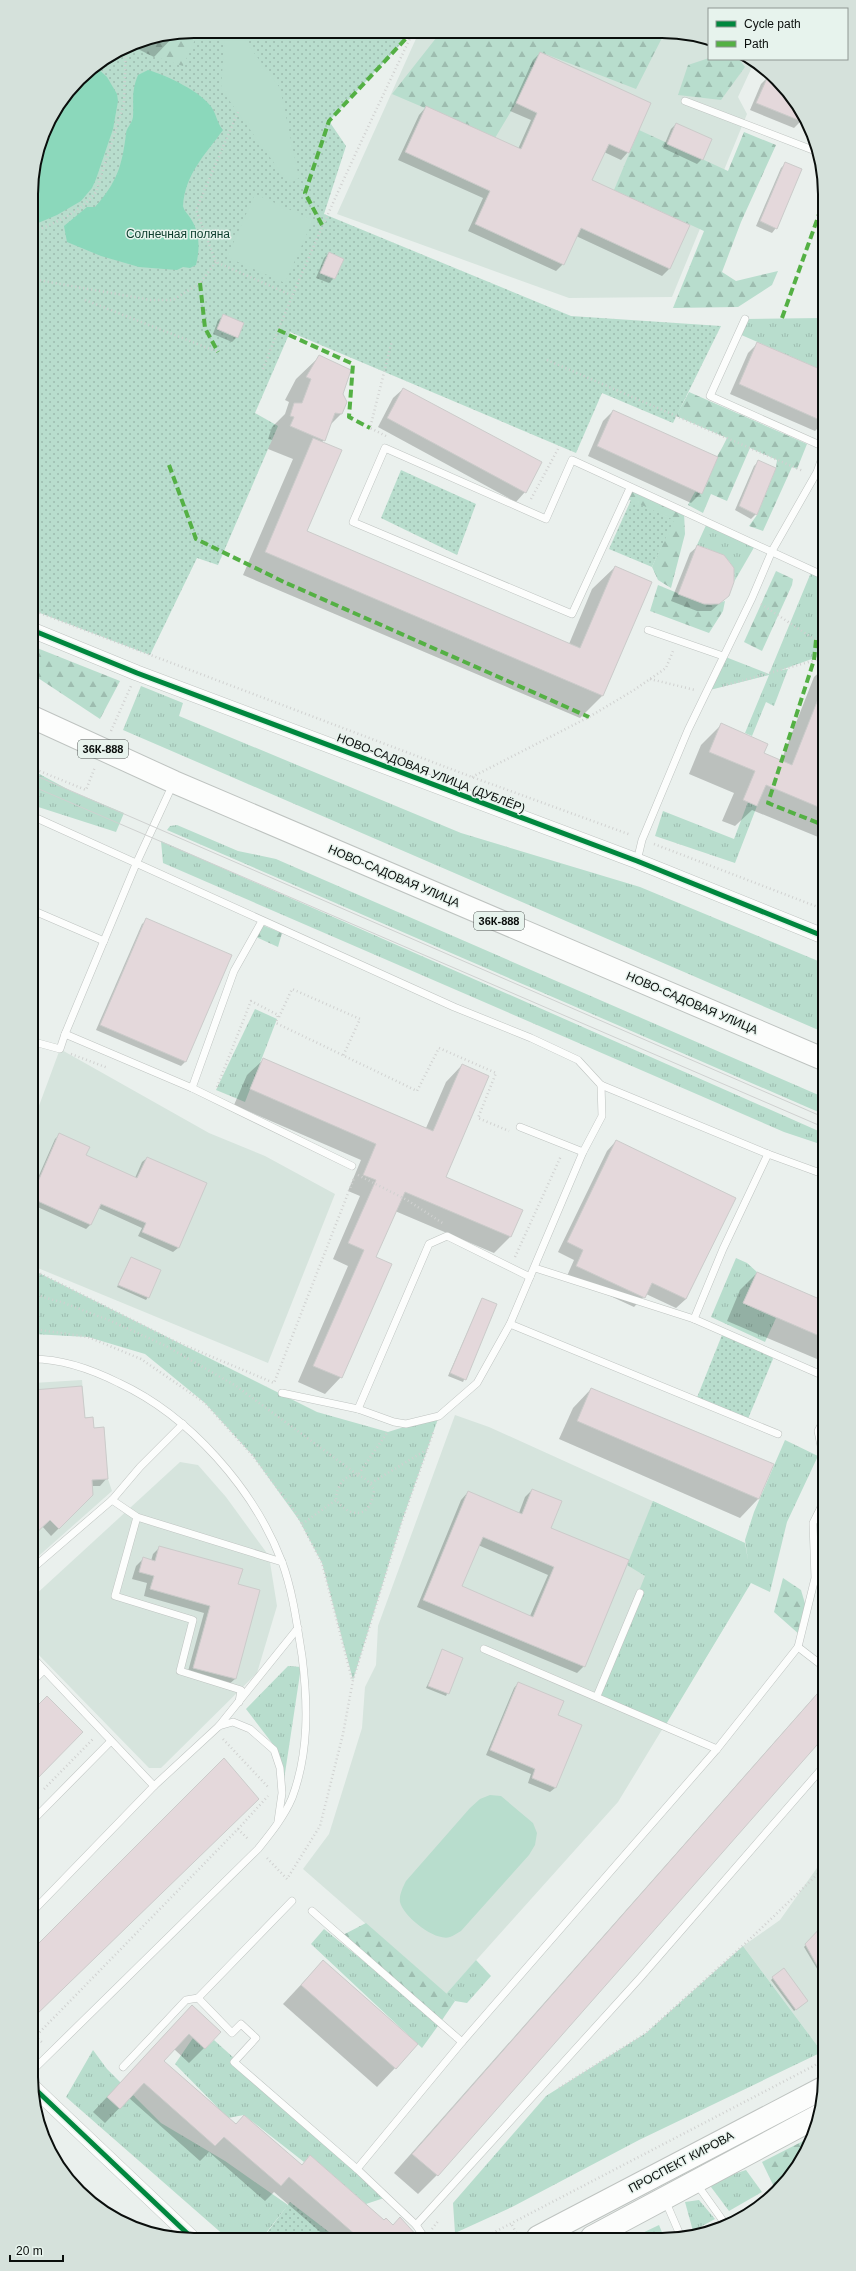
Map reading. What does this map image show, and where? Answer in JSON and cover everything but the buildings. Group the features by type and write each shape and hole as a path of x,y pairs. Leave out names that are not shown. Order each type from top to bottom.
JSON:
{"main road":[{"name":"НОВО-САДОВАЯ УЛИЦА","path":"38,720 174,782 818,1057"},
{"name":"ПРОСПЕКТ КИРОВА","path":"546,2233 818,2091"},
{"name":"ПРОСПЕКТ КИРОВА","path":"599,2233 812,2119"}],"street":[{"name":"НОВО-САДОВАЯ УЛИЦА (ДУБЛЁР)","path":"38,632 137,673 637,861 818,934"},
{"path":"39,2092 187,2233"}],"lane":[{"path":"685,101 812,150"},
{"path":"745,319 710,396 818,444"},
{"path":"630,488 572,614 353,522 384,448 546,519 572,460 630,488 818,573"},
{"path":"637,861 642,840 706,691 752,598 772,551 818,467"},
{"path":"648,630 676,641 723,656"},
{"path":"38,1043 60,1050 65,1034 136,864 174,782"},
{"path":"38,819 262,921 578,1060 601,1085 768,1154 818,1172"},
{"path":"38,913 104,941"},
{"path":"192,1088 234,971 262,921"},
{"path":"65,1034 192,1088 355,1168"},
{"path":"282,1393 358,1409 394,1422 406,1424 439,1416 477,1383 510,1324 583,1152 602,1116 601,1085"},
{"path":"520,1127 583,1152"},
{"path":"694,1319 723,1249 768,1154"},
{"path":"358,1409 429,1244 447,1236 530,1277"},
{"path":"535,1268 694,1319 818,1373"},
{"path":"510,1324 778,1434"},
{"path":"38,1360 63,1362 113,1380 156,1403 183,1424 231,1475 262,1520 282,1562 298,1628 304,1676 307,1722 300,1773 291,1800 277,1825 254,1854 38,2065"},
{"path":"38,1564 112,1500 140,1467 183,1424"},
{"path":"112,1500 137,1517 282,1562"},
{"path":"357,2169 462,2042 717,1749 798,1647 815,1578 813,1523 818,1513"},
{"path":"137,1517 115,1596 193,1620 180,1671 241,1690 239,1702"},
{"path":"597,1696 640,1593"},
{"path":"38,1906 154,1786 218,1726 298,1628"},
{"path":"798,1647 818,1662"},
{"path":"484,1649 597,1696 717,1749"},
{"path":"38,1663 110,1742 154,1786"},
{"path":"38,1676 44,1670"},
{"path":"218,1726 233,1722 250,1729 274,1750 280,1768 282,1793 277,1825"},
{"path":"38,1815 110,1742"},
{"path":"416,2225 640,1978 818,1773"},
{"path":"123,2067 186,2000 198,1998 292,1901"},
{"path":"312,1911 462,2042"},
{"path":"198,1998 232,2032 241,2024 256,2038 234,2062 357,2169 416,2225 421,2233"},
{"path":"695,2182 723,2221"},
{"path":"665,2198 680,2232"}],"path":[{"path":"262,369 291,295 410,38"},
{"path":"38,230 70,215 89,202 96,192 124,104 126,54"},
{"path":"238,112 196,210 216,262 291,295"},
{"path":"38,280 151,300 173,300 200,284 216,262"},
{"path":"85,300 218,352"},
{"path":"392,341 370,428 392,438"},
{"path":"547,360 814,476"},
{"path":"529,502 558,449"},
{"path":"752,598 818,642"},
{"path":"38,612 472,777 625,832 642,840 818,907"},
{"path":"472,777 589,717 650,679 666,668 676,641"},
{"path":"650,679 688,690 706,691 818,659"},
{"path":"276,1023 292,989 360,1019 343,1056"},
{"path":"213,1098 251,1001 278,1015 276,1023"},
{"path":"276,1023 417,1091 439,1048 496,1073 478,1118 513,1132"},
{"path":"60,1050 110,1068"},
{"path":"541,1254 513,1258 562,1153"},
{"path":"38,1273 172,1340 274,1383 356,1174 355,1168"},
{"path":"356,1174 407,1200 448,1226"},
{"path":"38,1295 64,1303 111,1321 166,1346 236,1386 358,1475 370,1483 374,1490 370,1507 363,1512 354,1513 343,1508 336,1500 336,1494 343,1480 358,1475 394,1422"},
{"path":"370,1483 428,1448"},
{"path":"302,1524 336,1500"},
{"path":"39,1793 101,1731"},
{"path":"220,1736 272,1792 238,1829"},
{"path":"552,2092 646,2033 749,1940 818,1874"},
{"path":"494,2233 512,2225 818,2064"},
{"path":"430,2231 444,2214"},
{"path":"512,2225 516,2233"}],"shaded area":[{"path":"416,38 672,38 708,45 708,60 742,60 753,67 738,97 747,114 672,297 569,298 337,214"},
{"path":"99,70 107,77 117,94 118,101 113,129 92,188 81,201 57,215 38,223 38,184 43,154 54,125 64,107 77,91"},
{"path":"148,70 174,80 200,96 212,108 219,125 223,130 197,165 188,184 185,195 183,206 194,224 198,235 196,265 190,268 183,267 177,270 139,267 101,256 67,242 64,226 87,207 95,207 109,190 120,165 126,132 133,117 136,81 138,75"},
{"path":"60,1049 209,1133 265,1156 335,1194 268,1363 38,1268 38,1108"},
{"path":"82,1380 85,1417 93,1417 94,1428 104,1427 108,1479 112,1491 38,1557 38,1383"},
{"path":"455,1415 489,1427 745,1543 742,1598 618,1802 446,1994 303,1869 329,1834 362,1728 365,1687 376,1665 378,1626"},
{"path":"180,1462 198,1465 226,1497 269,1556 277,1606 257,1673 161,1768 149,1768 38,1654 38,1592"},
{"path":"818,1866 818,2047 743,1946 780,1920"}],"green space":[{"path":"184,38 225,38 221,89 113,61 134,50 154,43"},
{"name":"Солнечная поляна","path":"196,38 406,38 329,121 346,146 324,214 571,316 721,326 673,423 602,393 576,453 290,332 255,413 278,426 218,565 197,558 150,655 38,612 38,184 43,154 54,125 64,107 91,77 107,64 134,50 183,66"},
{"path":"225,38 243,38 280,88 299,178 289,184 221,89"},
{"path":"436,38 662,38 636,89 540,52 516,103 495,138 392,94"},
{"path":"708,58 708,60 740,60 745,67 721,100 678,95 688,65"},
{"path":"639,130 728,171 744,132 776,145 741,222 722,272 736,281 778,271 772,285 738,307 673,308 704,231 614,190"},
{"path":"255,194 313,220 285,283 227,257"},
{"path":"818,318 818,368 739,334 745,319"},
{"path":"689,392 807,444 797,469 792,467 763,531 749,526 757,515 776,468 777,460 750,448 727,501 711,494 703,513 688,505 727,438 676,416"},
{"path":"401,470 476,504 457,555 381,518"},
{"path":"630,488 684,512 685,534 671,588 658,580 652,567 673,520 625,498"},
{"path":"631,500 674,520 652,567 609,549"},
{"path":"707,523 756,544 734,582 733,567 729,561 718,553 697,545"},
{"path":"812,570 818,574 818,657 781,670 788,669 774,706 766,702 752,736 745,733 769,675 706,691 723,656 769,674"},
{"path":"776,571 793,579 792,585 762,651 744,642"},
{"path":"658,585 704,604 711,605 725,601 723,611 709,633 650,611"},
{"path":"38,648 120,681 100,719 38,678"},
{"path":"141,686 183,703 179,716 461,833 640,887 818,961 818,1030 123,730"},
{"path":"38,773 71,791 124,813 116,832 38,807"},
{"path":"748,802 757,806 735,863 655,836 663,811 734,839"},
{"path":"177,825 238,851 276,859 818,1095 818,1112 167,830 170,826"},
{"path":"161,841 818,1131 818,1143 784,1132 163,863"},
{"path":"262,925 282,933 278,947 256,937"},
{"path":"255,1009 277,1019 245,1102 216,1090"},
{"path":"736,1258 747,1263 757,1272 743,1303 776,1318 765,1342 711,1317"},
{"path":"38,1272 317,1412 388,1432 439,1416 402,1521 353,1680 322,1563 299,1520 253,1456 205,1403 145,1354 88,1337 38,1334"},
{"path":"724,1330 769,1351 773,1359 747,1421 696,1400"},
{"path":"785,1440 818,1456 787,1522 770,1592 751,1583 665,1726 597,1696 645,1576 627,1565 653,1501 745,1543 748,1560 745,1540 754,1512"},
{"path":"783,1578 801,1590 809,1617 800,1635 774,1612"},
{"path":"288,1666 301,1667 279,1813 281,1775 272,1743 246,1709"},
{"path":"490,1795 501,1796 533,1823 537,1833 535,1845 529,1855 461,1931 450,1937 444,1938 436,1936 420,1927 402,1908 400,1899 403,1888 406,1881 470,1808 480,1799"},
{"path":"366,1923 455,2001 440,2023 339,1937"},
{"path":"324,1929 440,2023 422,2048 311,1944"},
{"path":"743,1946 818,2047 818,2054 639,2140 512,2207 455,2233 453,2203 546,2096 646,2033"},
{"path":"476,1960 491,1976 467,2003 455,2001 446,1994"},
{"path":"193,2038 205,2049 214,2040 387,2197 366,2204 310,2155 304,2162 244,2115 228,2118 175,2064"},
{"path":"93,2050 107,2069 161,2123 225,2161 288,2205 266,2233 221,2233 66,2097"},
{"path":"805,2140 792,2164 773,2186 762,2162"},
{"path":"746,2170 762,2192 729,2211 711,2187 713,2181"},
{"path":"699,2200 715,2219 693,2230 685,2202"},
{"path":"290,2202 329,2232 328,2233 267,2233"},
{"path":"659,2225 662,2233 662,2233 642,2233"}],"tram line":[{"path":"38,777 818,1115"},
{"path":"38,789 818,1125"}],"marked path":[{"path":"322,225 305,193 329,121 406,38"},
{"path":"782,318 818,217"},
{"path":"200,283 205,328 218,352"},
{"path":"278,330 353,364 349,417 370,428"},
{"path":"169,465 196,539 284,582 589,717"},
{"path":"816,640 814,660 768,803 818,823"}],"cycle path":[{"path":"38,632 137,673 637,861 818,934"},
{"path":"39,2092 187,2233"}]}
